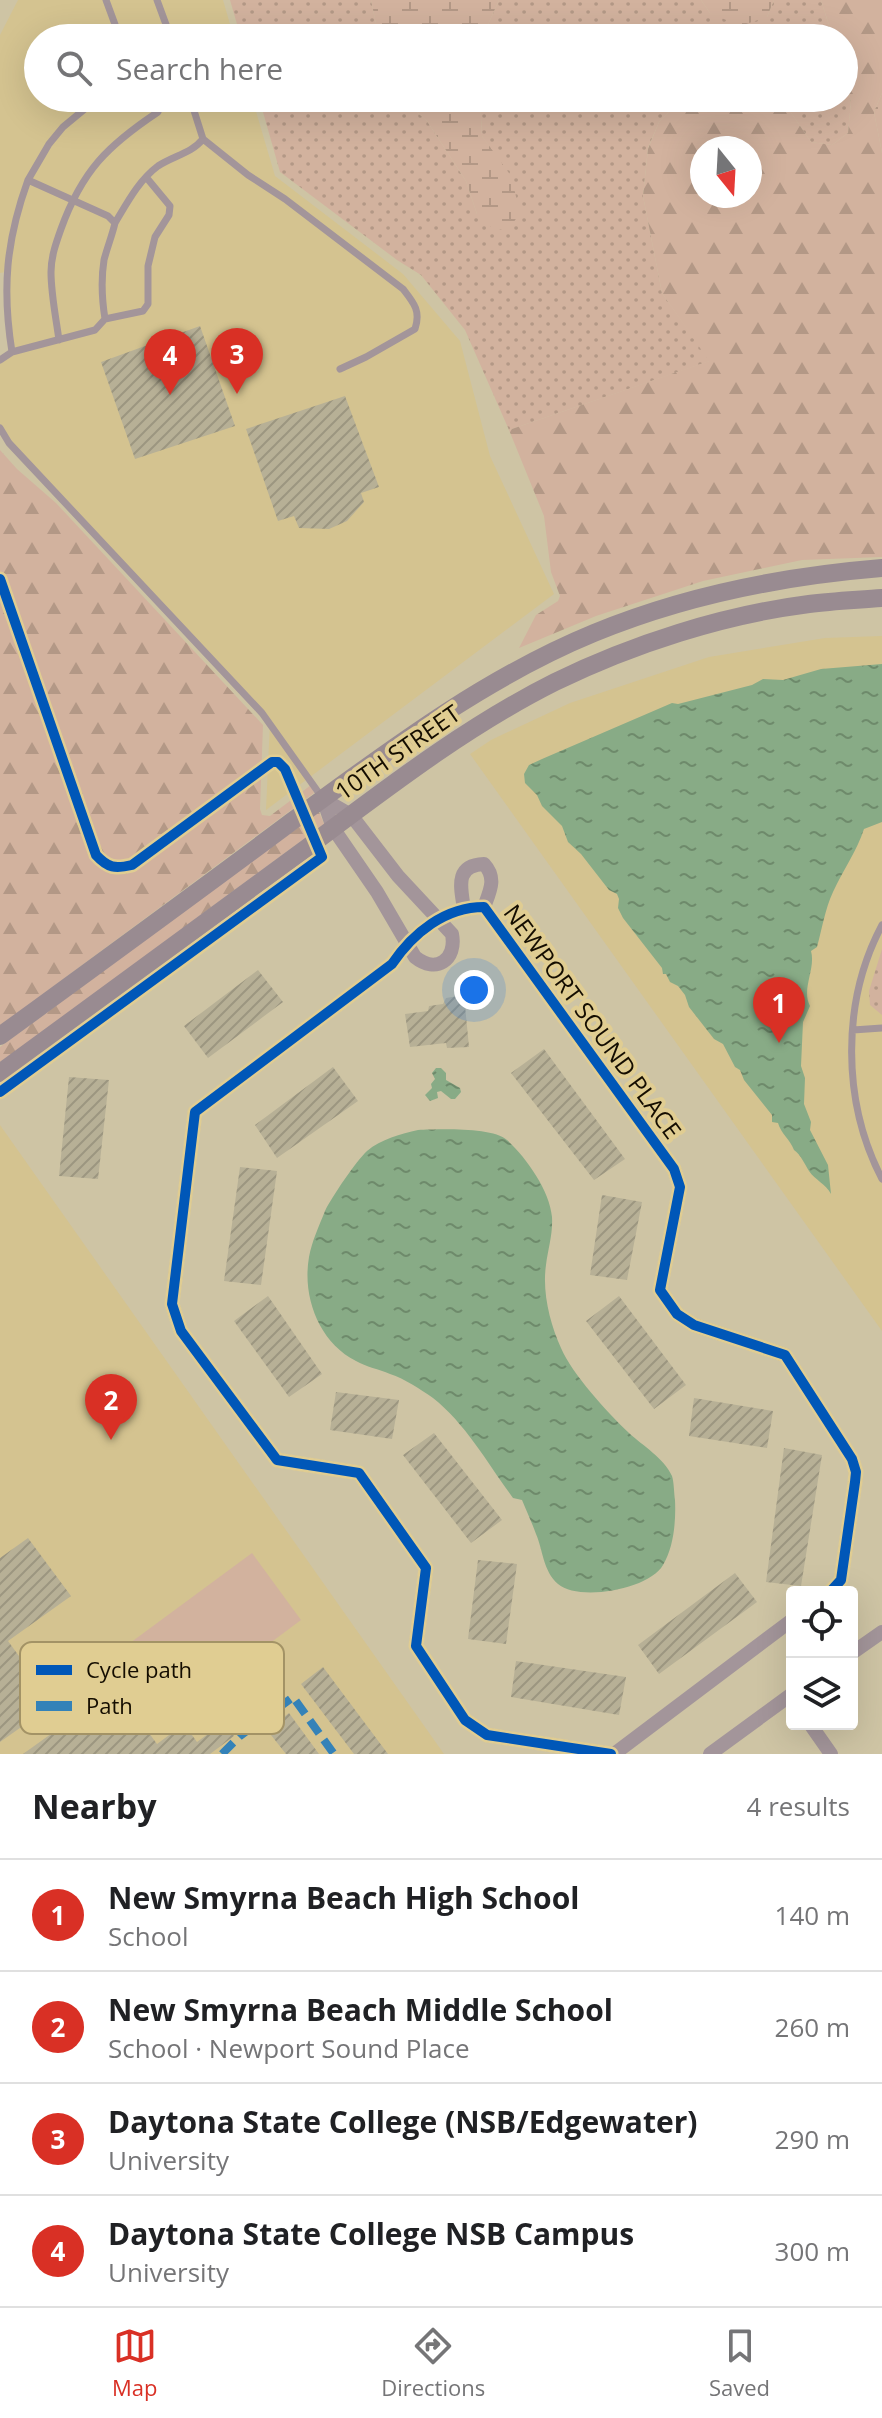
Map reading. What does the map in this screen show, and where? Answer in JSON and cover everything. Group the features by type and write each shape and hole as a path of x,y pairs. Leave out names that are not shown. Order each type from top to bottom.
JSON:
{"street":[{"name":"10TH STREET","path":"0,1036 323,799 492,683 553,651 661,608 726,591 825,573 882,568"},
{"name":"10TH STREET","path":"0,1073 351,815 503,710 613,657 731,620 808,604 882,598"},
{"path":"323,799 351,815 398,876 452,934 452,952 444,960 432,964 415,957 377,892 333,828 323,799"},
{"path":"464,909 461,881 464,871 473,864 484,864 491,871 492,884 484,907"},
{"path":"377,892 398,876"},
{"name":"NEWPORT SOUND PLACE","path":"786,1624 612,1754 487,1735 465,1720 416,1646 426,1568 359,1473 277,1460 181,1331 172,1304 195,1112 392,964 406,944 437,920 464,909 484,907 674,1169 680,1187 660,1290 668,1302 677,1314 694,1325 785,1355 852,1459 855,1482 841,1580 836,1586"},
{"path":"858,1649 882,1632"},
{"path":"710,1754 786,1700"},
{"path":"814,1730 831,1754"}],"lane":[{"path":"106,0 115,24"},
{"path":"157,0 166,24"},
{"path":"12,352 6,314 6,271 16,215 28,180 49,144 81,112"},
{"path":"59,340 51,271 53,252 72,199 91,169 115,142 158,112"},
{"path":"194,112 203,139 403,289 418,308 419,319 415,329 340,369"},
{"path":"105,319 105,259 115,223 146,177 158,166 198,145 203,139"},
{"path":"0,360 12,352 95,330 105,319 143,311 148,304 148,266 155,237 169,215 170,206 146,177"},
{"path":"28,180 108,216 115,223"},
{"path":"0,428 9,443 262,713 323,799"},
{"path":"882,925 864,968 856,1001 852,1066 858,1112 882,1179"},
{"path":"853,1030 882,1028"}],"shaded area":[{"path":"18,0 223,0 230,24 24,24 24,112 256,112 275,176 403,274 460,341 490,456 554,594 266,810 270,722 9,443 0,428 0,360 12,352 6,272 0,273 0,35"},
{"path":"882,636 882,1331 470,754 491,740 570,703 709,657 825,638"},
{"path":"0,1125 444,1754 0,1754"}],"green space":[{"path":"230,0 371,0 376,24 237,24"},
{"path":"371,0 499,0 488,24 376,24"},
{"path":"499,0 701,0 710,13 767,17 774,0 821,0 829,24 488,24"},
{"path":"701,0 774,0 767,17 746,24 735,24 710,13"},
{"path":"821,0 882,0 882,93 874,112 882,153 882,557 802,560 703,581 596,616 519,648 536,615 558,601 560,596 551,572 544,516 509,430 709,361 662,293 643,196 648,149 659,122 669,112 791,112 811,142 832,145 848,133 850,112 858,112 858,24 829,24"},
{"path":"882,93 882,153 874,112"},
{"path":"263,112 417,112 427,121 466,181 477,214 495,155 482,136 481,112 669,112 659,122 648,148 643,196 662,293 710,361 509,430 465,330 421,275 280,172"},
{"path":"417,112 481,112 482,136 511,176 520,213 511,226 496,231 477,214 466,181 427,121"},
{"path":"791,112 850,112 848,133 832,145 811,142"},
{"path":"0,450 56,503 263,725 262,815 270,816 311,785 314,793 0,1026"},
{"path":"319,812 324,824 0,1063 0,1047"},
{"path":"882,949 882,1015 870,1005 869,991"},
{"path":"252,1553 301,1620 271,1642 131,1642"}],"water":[{"path":"882,664 882,822 864,829 830,899 817,947 811,951 807,993 810,1006 803,1022 801,1066 805,1078 804,1104 811,1122 810,1130 828,1165 831,1194 809,1171 778,1123 772,1122 772,1115 735,1067 723,1044 714,1039 689,1007 678,986 663,974 662,968 623,918 618,908 617,894 609,890 568,842 562,826 525,783 524,774 529,765 672,703 752,685 763,679 783,680 821,669"},
{"path":"436,1068 441,1068 446,1073 446,1080 460,1088 461,1092 455,1099 441,1091 437,1092 438,1098 430,1101 425,1095 432,1088 435,1079 432,1073"},
{"path":"418,1130 465,1130 500,1136 522,1156 542,1186 552,1217 545,1275 546,1297 561,1348 591,1393 629,1433 659,1458 673,1478 675,1516 670,1550 663,1565 644,1581 597,1592 581,1592 558,1584 546,1567 522,1500 513,1498 456,1420 433,1398 412,1384 343,1353 316,1317 307,1272 316,1234 328,1205 367,1151 385,1140"}],"building":[{"path":"200,326 235,426 135,459 101,362"},
{"path":"345,396 379,487 361,493 364,502 347,521 329,529 299,528 294,516 278,521 246,429"},
{"path":"258,970 283,1002 208,1058 184,1026"},
{"path":"464,995 469,1047 447,1048 446,1043 410,1047 405,1014 428,1011 429,1006 443,1004 446,998"},
{"path":"544,1049 625,1159 594,1180 511,1073"},
{"path":"333,1067 358,1101 277,1158 255,1125"},
{"path":"69,1077 109,1080 98,1179 59,1176"},
{"path":"240,1167 277,1171 261,1285 224,1281"},
{"path":"602,1195 642,1202 627,1280 590,1275"},
{"path":"268,1296 322,1374 289,1397 234,1321"},
{"path":"619,1296 686,1385 654,1409 586,1321"},
{"path":"336,1392 399,1400 392,1439 330,1430"},
{"path":"694,1398 773,1411 767,1448 689,1436"},
{"path":"434,1433 502,1520 471,1543 403,1455"},
{"path":"784,1448 822,1455 801,1586 766,1582"},
{"path":"28,1538 71,1596 8,1641 20,1657 20,1728 0,1742 0,1558"},
{"path":"478,1560 517,1564 506,1644 468,1639"},
{"path":"735,1573 757,1602 659,1674 638,1645"},
{"path":"516,1661 626,1677 619,1715 511,1697"},
{"path":"323,1667 388,1754 354,1754 301,1684"},
{"path":"289,1713 319,1754 286,1754 270,1734 284,1734 284,1717"},
{"path":"51,1734 150,1734 157,1744 170,1734 191,1734 197,1742 208,1734 234,1736 210,1754 23,1754"}],"marked path":[{"path":"284,1704 293,1697 334,1754"},
{"path":"222,1754 243,1734"}],"cycle path":[{"path":"0,579 96,855 100,859 112,866 132,865 272,762 278,762 285,769 322,857 0,1092"},
{"path":"611,1754 487,1735 465,1720 416,1646 426,1568 359,1473 277,1460 181,1331 172,1304 195,1112 392,964 410,942 431,924 456,912 484,907 674,1169 680,1187 660,1290 677,1314 694,1325 785,1355 852,1459 856,1472 841,1580 836,1586"}],"place":[{"name":"Daytona State College (NSB/Edgewater)","path":"237,394"},
{"name":"Daytona State College NSB Campus","path":"170,395"},
{"name":"New Smyrna Beach High School","path":"779,1043"},
{"name":"New Smyrna Beach Middle School","path":"111,1440"}]}
